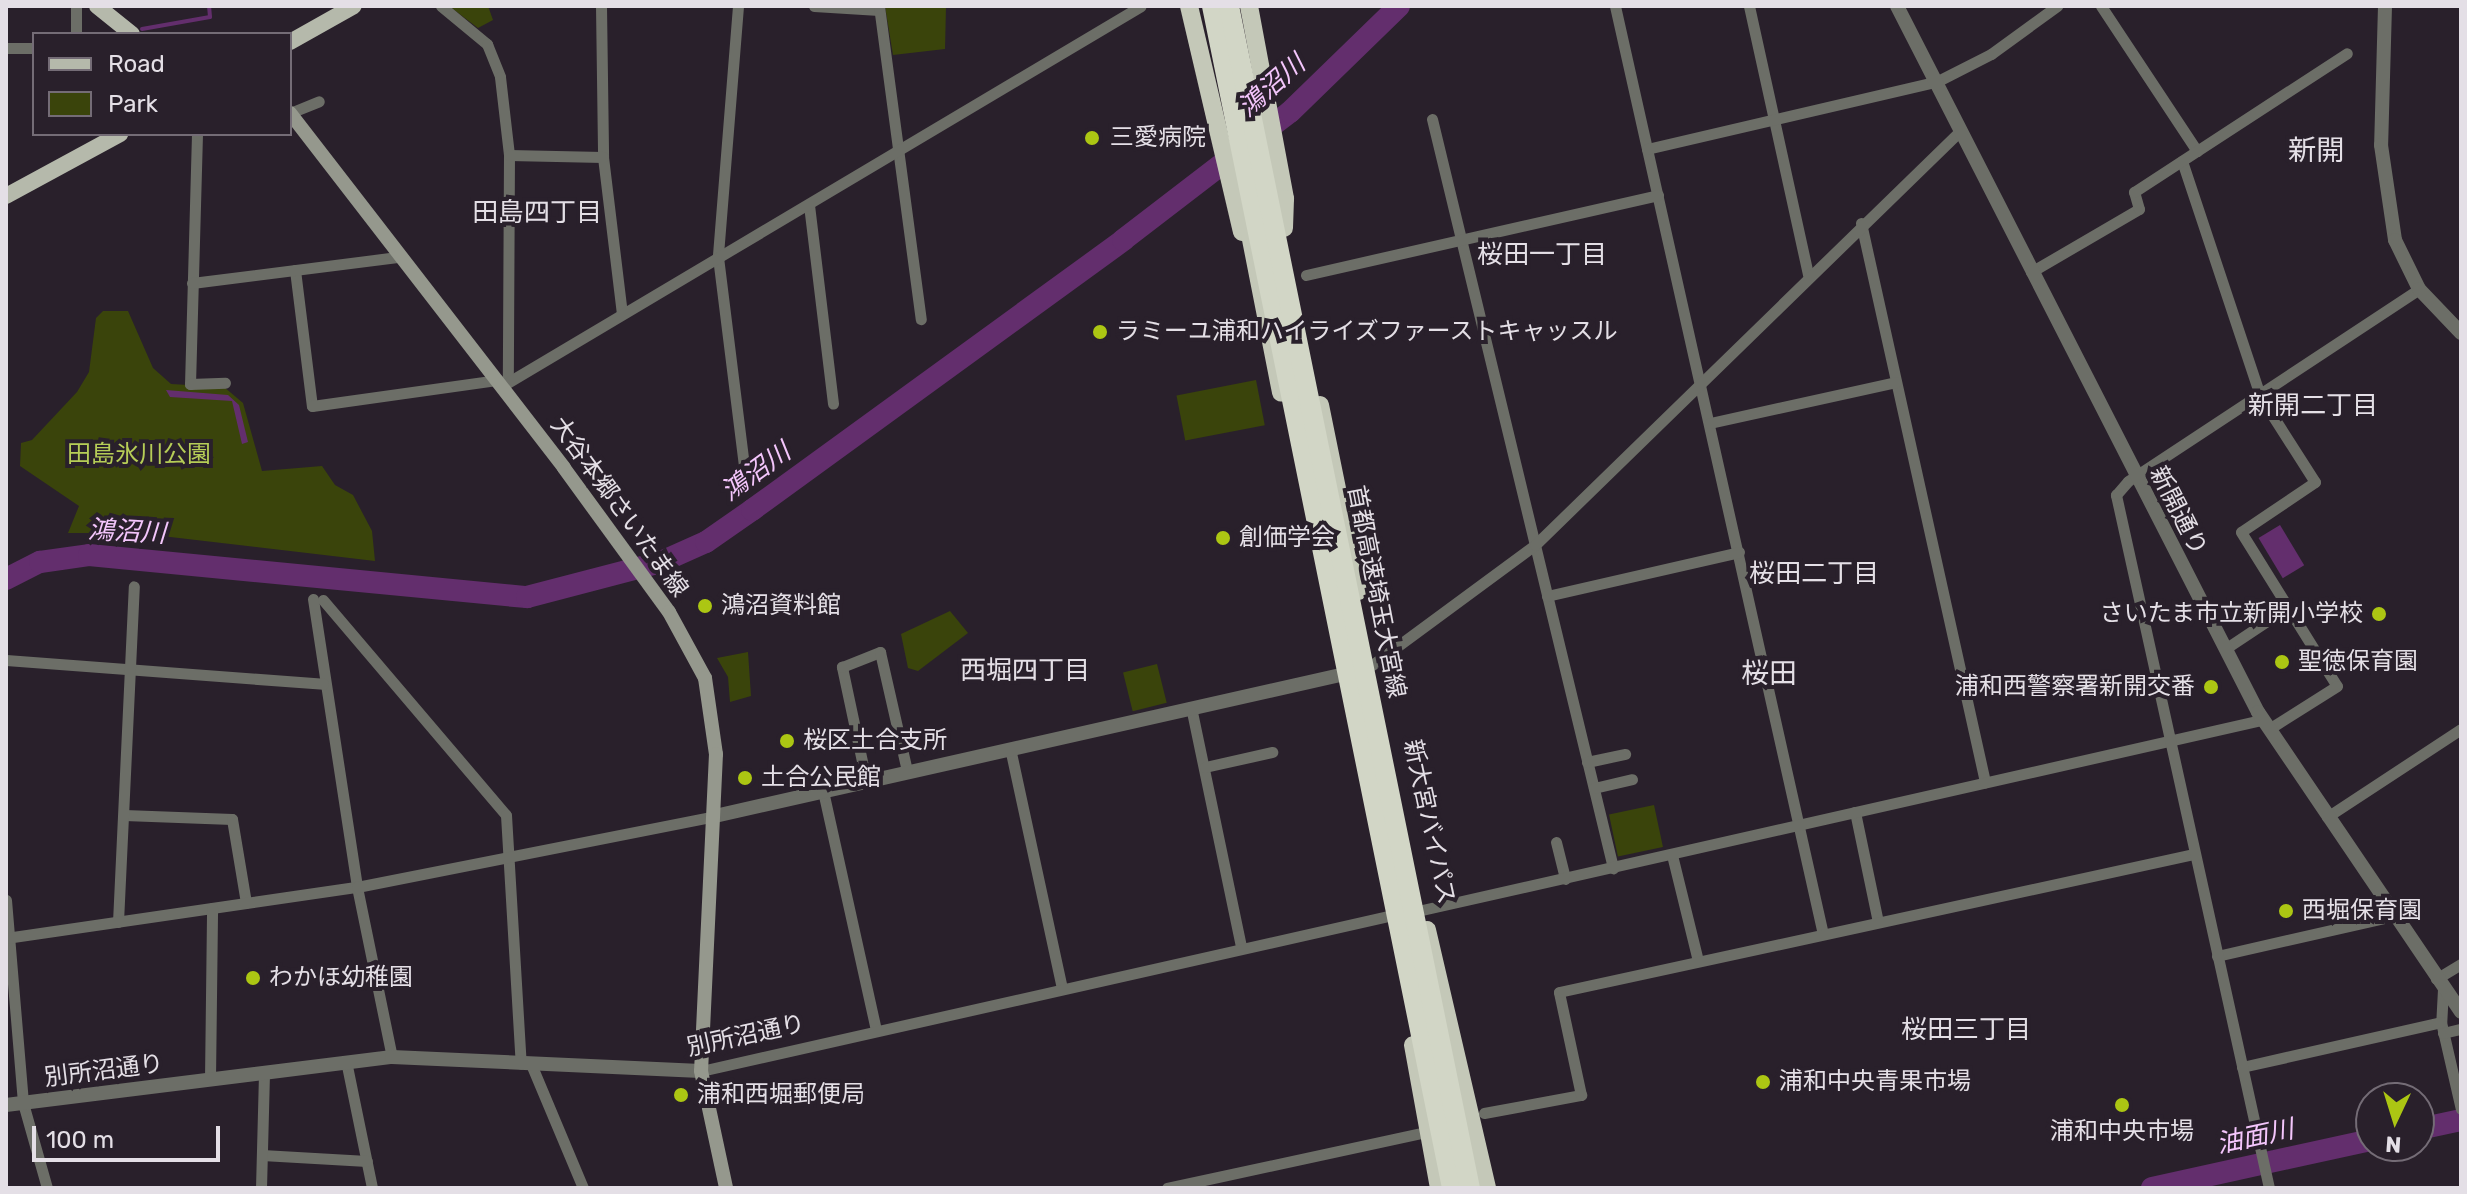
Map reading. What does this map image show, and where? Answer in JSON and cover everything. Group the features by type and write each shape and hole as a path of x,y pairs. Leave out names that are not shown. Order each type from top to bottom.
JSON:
{"highway":[{"path":"1189,6 1249,245 1340,675 1439,1188"},
{"path":"1205,6 1224,136"},
{"name":"首都高速埼玉大宮線","path":"1212,6 1452,1188"},
{"name":"首都高速埼玉大宮線","path":"1232,6 1470,1188"},
{"name":"新大宮バイパス","path":"1232,6 1262,110"},
{"name":"新大宮バイパス","path":"1249,6 1262,110 1284,228 1422,910 1487,1188"}],"main road":[{"path":"97,6 130,32"},
{"path":"292,41 354,6"},
{"name":"大谷本郷さいたま線","path":"292,116 399,257 503,382 648,583 705,678 715,727 715,816 701,1071 726,1188"},
{"path":"6,196 116,136"}],"street":[{"path":"76,6 76,32"},
{"path":"441,6 487,44 500,77 509,155 503,382"},
{"path":"601,6 603,157 622,314"},
{"path":"738,6 718,257 745,474"},
{"path":"814,6 879,8 901,150 921,319"},
{"path":"295,270 312,406 503,382 809,205 1141,6"},
{"path":"1615,6 1823,934"},
{"path":"1749,6 1808,275"},
{"name":"新開通り","path":"1897,6 2135,476 2266,724 2393,916 2461,1012"},
{"path":"1647,149 1936,82 1991,54 2057,6"},
{"path":"2101,6 2197,151"},
{"path":"2385,6 2383,159 2395,240 2419,289 2461,333"},
{"path":"6,48 32,48"},
{"path":"2031,272 2139,209 2134,192 2347,53"},
{"path":"292,112 319,101"},
{"path":"1432,119 1613,868"},
{"path":"1372,665 1535,545 1861,223 1961,130"},
{"path":"197,136 190,384 225,383"},
{"path":"509,155 603,157"},
{"path":"1422,910 2168,740 2266,724 2337,686 2241,532 2315,482 2260,396 2182,161"},
{"path":"1306,275 1658,195"},
{"path":"809,205 833,404"},
{"path":"1861,223 1985,782"},
{"path":"192,283 399,257"},
{"path":"2269,1188 2115,500 2135,476 2419,289"},
{"path":"1710,423 1896,382"},
{"path":"1547,596 1739,552"},
{"path":"118,922 134,586"},
{"path":"392,1057 357,887 323,684 318,600 506,815 526,1064 583,1188"},
{"path":"2225,649 2288,607"},
{"path":"866,780 842,667 880,652 907,771"},
{"path":"6,660 323,684"},
{"path":"7,938 357,887 715,816 1340,675"},
{"path":"1191,707 1241,946"},
{"path":"2327,817 2461,729"},
{"path":"1010,748 1062,988"},
{"path":"1205,767 1272,752"},
{"path":"1587,762 1625,754"},
{"path":"1594,788 1632,779"},
{"path":"823,791 876,1030"},
{"path":"1855,812 1878,922"},
{"path":"124,815 232,819 246,903"},
{"path":"1556,842 1565,879"},
{"path":"1484,1113 1581,1095 1559,992 2194,854"},
{"path":"1672,855 1698,961"},
{"path":"6,900 9,980 23,1103 47,1188"},
{"path":"210,1079 212,908"},
{"name":"別所沼通り","path":"6,1105 392,1057 701,1071 1241,946 1388,916"},
{"path":"2217,956 2393,916"},
{"path":"2461,964 2440,984 2442,1028 2461,1109"},
{"path":"2242,1067 2442,1028 2461,1029"},
{"path":"346,1061 372,1188"},
{"path":"261,1188 264,1074"},
{"path":"1167,1188 1430,1131"},
{"path":"262,1155 367,1161"}],"green space":[{"path":"449,6 488,6 493,20 478,28"},
{"path":"885,6 946,6 945,49 893,55"},
{"name":"田島氷川公園","path":"103,311 128,311 153,368 171,384 224,387 243,403 262,471 322,466 335,485 353,495 372,531 375,561 136,533 68,533 79,506 20,466 21,443 32,440 77,392 89,372 96,318"},
{"path":"1256,380 1265,425 1185,441 1176,395"},
{"path":"950,611 968,633 918,671 908,668 901,634"},
{"path":"748,652 751,696 730,702 728,677 717,658"},
{"path":"1157,664 1167,703 1133,711 1123,672"},
{"path":"1654,805 1663,847 1618,857 1609,815"}],"shaded area":[{"path":"166,390 228,395 239,405 248,442 242,444 232,401 170,397"},
{"path":"2280,525 2304,565 2283,578 2259,538"}],"waterway":[{"path":"142,29 210,17 209,6"},
{"name":"鴻沼川","path":"6,579 40,562 89,555 527,597 661,562 706,542 752,510 1123,240 1290,112 1399,6"},
{"name":"油面川","path":"2435,1126 2461,1120"},
{"name":"油面川","path":"2152,1188 2355,1144"}],"place":[{"name":"三愛病院","path":"1092,138"},
{"name":"ラミーユ浦和ハイライズファーストキャッスル","path":"1100,332"},
{"name":"創価学会","path":"1223,538"},
{"name":"鴻沼資料館","path":"705,606"},
{"name":"さいたま市立新開小学校","path":"2379,614"},
{"name":"聖徳保育園","path":"2282,662"},
{"name":"浦和西警察署新開交番","path":"2211,687"},
{"name":"桜区土合支所","path":"787,741"},
{"name":"土合公民館","path":"745,778"},
{"name":"西堀保育園","path":"2286,911"},
{"name":"わかほ幼稚園","path":"253,978"},
{"name":"浦和中央青果市場","path":"1763,1082"},
{"name":"浦和西堀郵便局","path":"681,1095"},
{"name":"浦和中央市場","path":"2122,1105"}],"district":[{"name":"新開","path":"2316,151"},
{"name":"田島四丁目","path":"537,213"},
{"name":"桜田一丁目","path":"1542,255"},
{"name":"新開二丁目","path":"2313,406"},
{"name":"桜田二丁目","path":"1814,574"},
{"name":"西堀四丁目","path":"1025,671"},
{"name":"桜田","path":"1769,674"},
{"name":"桜田三丁目","path":"1966,1030"}]}
